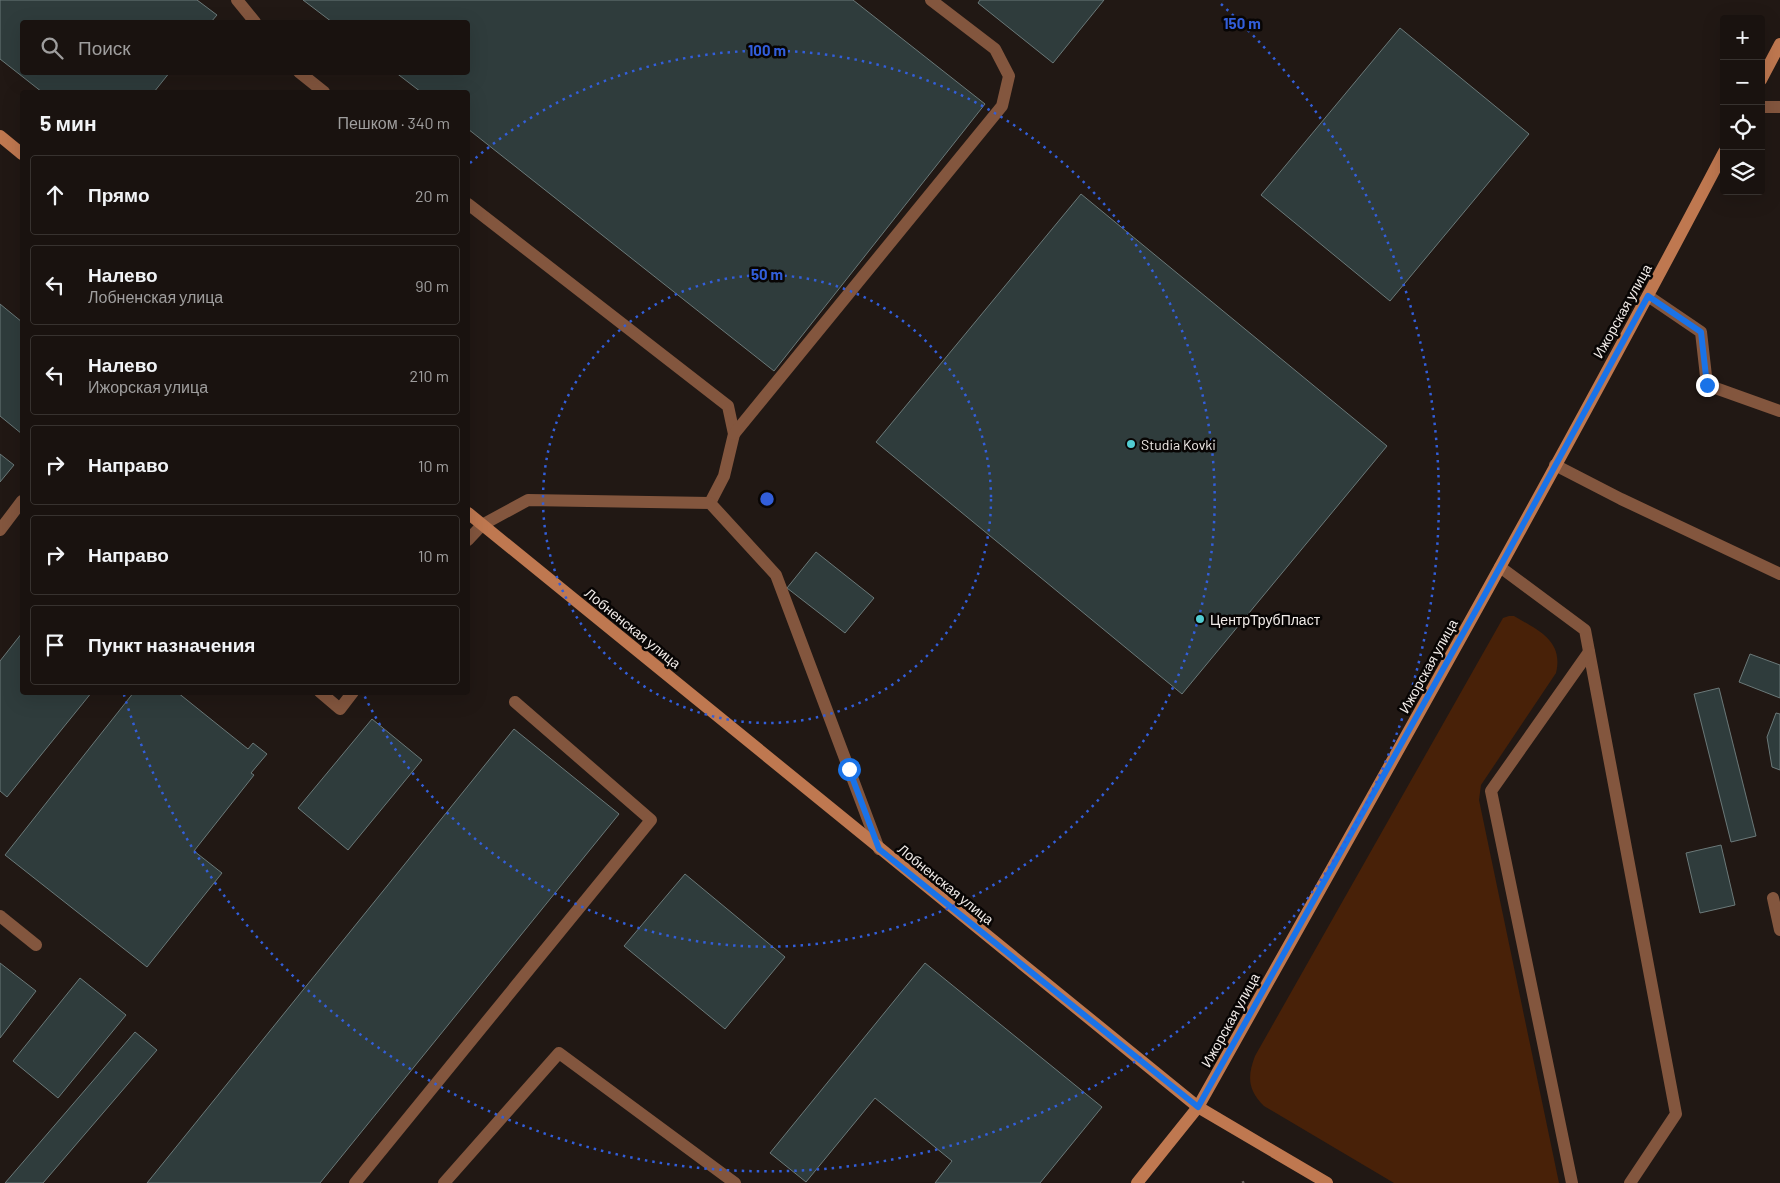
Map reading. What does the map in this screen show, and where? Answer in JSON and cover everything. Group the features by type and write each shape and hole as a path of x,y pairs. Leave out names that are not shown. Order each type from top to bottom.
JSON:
{"street":[{"path":"1765,72 1780,44"},
{"path":"0,136 20,152"},
{"name":"Ижорская улица","path":"1137,1183 1198,1107 1500,567 1720,160"},
{"name":"Лобненская улица","path":"470,515 1198,1107 1327,1183"}],"lane":[{"path":"237,0 253,20"},
{"path":"734,434 1002,106 1009,76 995,49 931,0"},
{"path":"303,75 322,90"},
{"path":"1765,107 1780,107"},
{"path":"470,206 728,406 734,434 724,476 710,503"},
{"path":"1648,296 1701,332 1707,385 1780,410"},
{"path":"1555,465 1621,499 1780,574"},
{"path":"470,538 482,525 528,500 710,503 776,575 879,849"},
{"path":"0,530 20,504"},
{"path":"1500,567 1585,630 1676,1114 1630,1183"},
{"path":"1572,1183 1491,791 1589,652"},
{"path":"324,695 340,709 351,695"},
{"path":"355,1183 651,820 515,702"},
{"path":"1772,898 1780,930"},
{"path":"0,916 36,945"},
{"path":"444,1183 559,1053 735,1183"}],"path":[{"path":"1242,1183 1248,1182"}],"shaded area":[{"path":"1514,616 1547,637 1556,652 1556,673 1481,785 1479,800 1559,1183 1394,1183 1264,1106 1252,1089 1250,1083 1251,1070 1255,1056 1503,618"}],"building":[{"path":"0,0 197,0 217,15 213,20 20,20 20,75 0,59"},
{"path":"303,0 853,0 985,104 774,371 470,131 470,90 418,90 399,75 470,75 470,20 329,20"},
{"path":"980,0 1104,0 1053,63 978,3"},
{"path":"1400,28 1529,134 1390,301 1261,195"},
{"path":"20,75 168,75 156,90 39,90"},
{"path":"1081,194 1387,446 1182,694 876,442"},
{"path":"0,304 20,320 20,432 0,416"},
{"path":"0,454 14,465 0,482"},
{"path":"816,552 874,598 845,633 787,588"},
{"path":"20,636 20,695 90,695 7,797 0,791 0,661"},
{"path":"1750,654 1780,665 1780,698 1739,682"},
{"path":"1719,688 1756,836 1731,842 1694,694"},
{"path":"132,695 181,695 248,749 253,743 267,754 251,773 254,775 194,851 222,873 147,967 5,855"},
{"path":"1776,713 1780,714 1780,770 1772,767 1767,737"},
{"path":"372,719 422,760 348,850 298,808"},
{"path":"514,729 619,814 320,1183 147,1183"},
{"path":"1721,845 1735,905 1700,913 1686,853"},
{"path":"685,874 785,957 725,1029 624,946"},
{"path":"0,963 36,991 0,1038"},
{"path":"925,963 1102,1107 1040,1183 935,1183 952,1161 875,1098 806,1182 770,1153"},
{"path":"80,978 126,1015 58,1098 13,1061"},
{"path":"135,1032 157,1050 43,1183 5,1183"}],"place":[{"name":"Studia Kovki","path":"1131,444"},
{"name":"ЦентрТрубПласт","path":"1200,619"}],"route":[{"path":"849,769 879,849 1198,1107 1514,542 1648,296 1701,332 1707,385"}]}
